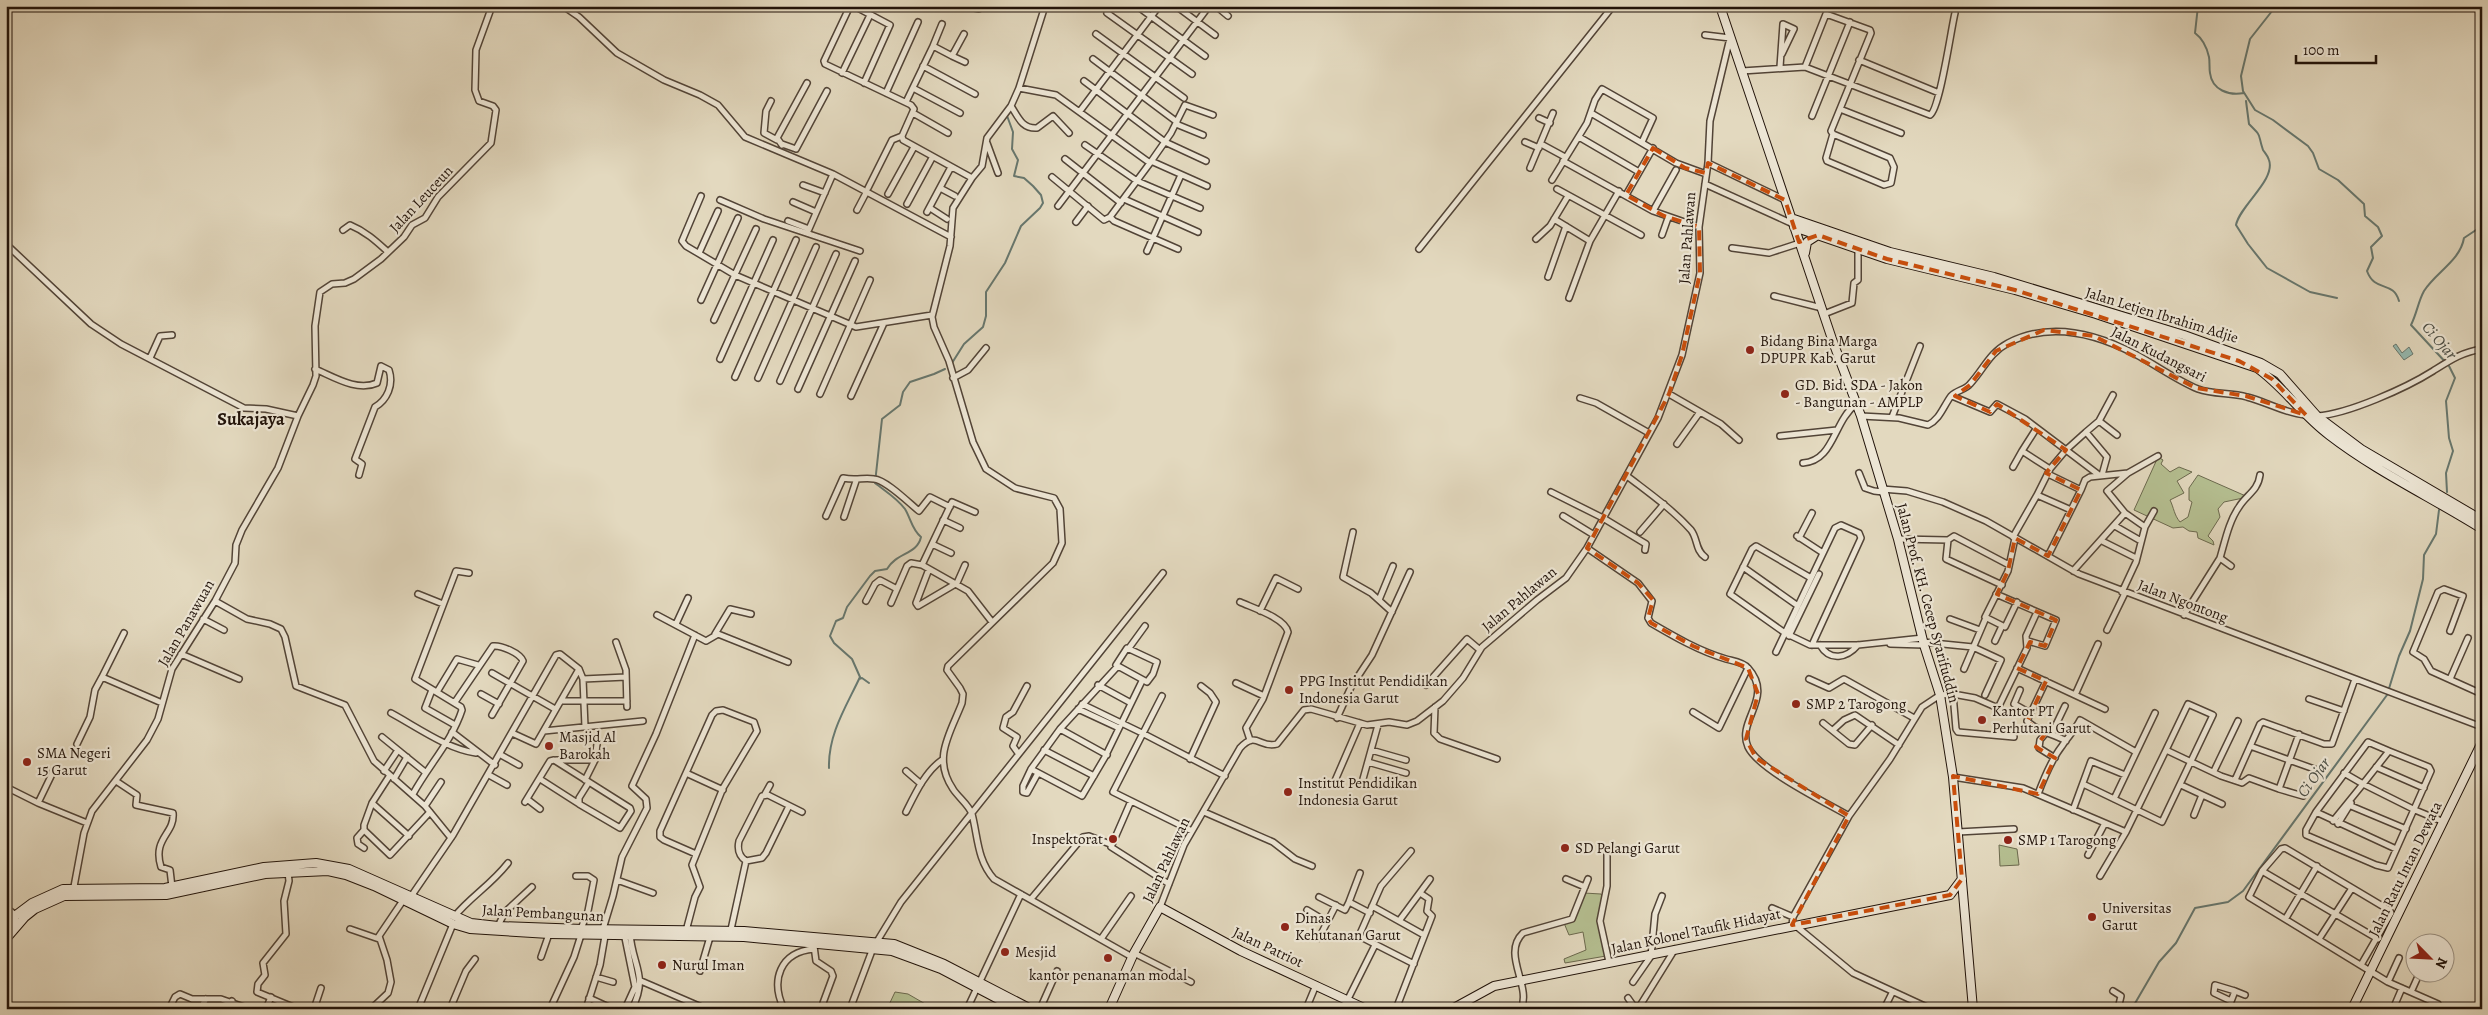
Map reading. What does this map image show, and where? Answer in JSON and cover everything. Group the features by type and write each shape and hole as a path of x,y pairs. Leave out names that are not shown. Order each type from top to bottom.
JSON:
{"main road":[{"name":"Jalan Prof. KH. Cecep Syarifuddin","path":"1720,6 1860,416 1898,539 1923,642 1940,694 1956,777 1958,832 1973,1009"},
{"name":"Jalan Letjen Ibrahim Adjie","path":"1793,223 1818,235 1887,259 2015,290 2242,354 2280,374 2317,416 2398,476 2482,529"},
{"name":"Jalan Letjen Ibrahim Adjie","path":"1793,223 1890,252 1994,277 2183,338 2257,368 2272,379 2306,415 2358,457 2482,520"},
{"path":"1804,256 1807,242 1818,235"},
{"name":"Jalan Ratu Intan Dewata","path":"2352,1009 2482,742"},
{"name":"Jalan Pembangunan","path":"6,928 16,915 32,903 62,889 166,895 264,867 301,867 328,864 349,869 470,929 501,933 549,934 581,932"},
{"name":"Jalan Pembangunan","path":"6,939 35,908 73,891 172,887 224,878 288,872 301,867"},
{"path":"1962,879 1950,894 1965,902"},
{"name":"Jalan Kolonel Taufik Hidayat","path":"1452,1009 1494,986 1675,949 1794,922 1950,894"},
{"name":"Jalan Pahlawan","path":"1109,1009 1133,955 1160,907"},
{"name":"Jalan Patriot","path":"1160,907 1241,951 1347,998 1366,1009"},
{"name":"Jalan Pembangunan","path":"454,921 581,932 686,931 874,945"},
{"name":"Jalan Pembangunan","path":"627,933 710,936 730,934 814,946 894,944 944,964 1017,1009"},
{"name":"Jalan Pembangunan","path":"977,986 1031,1009"}],"street":[{"name":"Jalan Leuceun","path":"298,416 313,385 316,369 315,326 320,292 332,284 345,283 354,279 388,252 412,225 425,218 438,197 491,143 496,110 493,106 479,101 475,90 476,50 492,6"},
{"path":"563,6 579,17 617,53 664,80 718,106 745,137 780,150 867,189 951,237"},
{"path":"850,6 824,64 906,102 914,109 902,136 892,140 857,210"},
{"path":"854,6 890,26 864,83"},
{"path":"964,6 979,9 984,6"},
{"path":"1045,6 1019,88 1011,106 986,141 982,166 953,208 951,237 932,315 934,327 942,342 973,442 986,470 1015,488 1054,498 1060,509 1062,543 1053,563 948,666 947,670 963,694 962,703 942,760 946,778 971,812 976,840 985,870 994,879 1101,939 1190,982"},
{"path":"1136,6 1204,56"},
{"path":"1080,111 1159,6"},
{"path":"1176,6 1215,35"},
{"path":"1058,206 1209,6"},
{"path":"1216,6 1228,16"},
{"path":"1419,249 1613,6"},
{"path":"1107,13 1192,74"},
{"path":"1742,71 1805,67 1930,115 1934,112 1939,93 1954,13"},
{"path":"1805,67 1826,14 1868,29 1871,33 1831,130 1834,134 1890,158 1894,167 1891,183 1884,185 1827,161 1826,158 1834,134"},
{"path":"842,73 870,15"},
{"path":"886,93 918,22"},
{"path":"1812,116 1850,22"},
{"path":"906,102 942,24"},
{"path":"1780,68 1782,54 1781,26 1783,24 1794,30 1782,54"},
{"path":"952,56 964,34"},
{"path":"1096,34 1184,98"},
{"path":"1705,35 1730,38"},
{"name":"Jalan Pahlawan","path":"1160,907 1192,831 1240,748 1250,740 1272,746 1277,744 1304,710 1311,709 1337,718 1360,723 1378,725 1389,722 1411,724 1436,708 1463,678 1480,650 1537,600 1559,585 1587,548 1669,394 1682,356 1698,281 1699,227 1708,163 1712,108 1730,38"},
{"path":"932,46 965,62"},
{"path":"1093,59 1176,123 1203,135"},
{"path":"1859,60 1939,93"},
{"path":"923,66 975,94"},
{"path":"1084,82 1165,142 1206,161"},
{"path":"777,140 807,83"},
{"path":"913,88 960,113"},
{"path":"1019,88 1056,95 1150,162 1207,186"},
{"path":"1552,180 1579,137 1595,100 1602,89 1614,94 1653,118 1642,142"},
{"path":"771,101 766,111 764,133 782,144 796,149 827,90"},
{"path":"1052,177 1104,220 1110,218 1165,142 1186,104 1213,115"},
{"path":"1011,106 1022,124 1029,128 1037,128 1053,116 1069,133"},
{"path":"1840,108 1901,133"},
{"path":"913,113 948,133"},
{"path":"1591,113 1676,163 1706,174"},
{"path":"1530,168 1553,114"},
{"path":"1539,118 1550,123"},
{"path":"902,136 903,140 932,158 972,178"},
{"path":"1579,137 1639,172"},
{"path":"986,141 998,173"},
{"path":"1525,142 1540,146 1653,211 1668,218 1699,227"},
{"path":"780,150 782,144"},
{"path":"1085,145 1137,181 1200,208"},
{"path":"888,194 914,147"},
{"path":"1626,195 1653,148"},
{"path":"907,204 932,158"},
{"path":"1066,159 1122,201 1198,232"},
{"path":"1708,163 1785,200"},
{"path":"947,219 929,210 951,167"},
{"path":"1653,211 1676,170"},
{"path":"808,232 834,174"},
{"path":"1147,251 1180,175"},
{"path":"1705,184 1793,223"},
{"path":"803,186 825,193"},
{"path":"940,188 955,196"},
{"path":"1557,190 1604,217 1641,235"},
{"path":"1569,298 1590,241 1619,192"},
{"path":"701,196 682,241 686,246 735,275 856,327 932,315"},
{"path":"1536,239 1544,233 1568,196"},
{"path":"720,200 764,220 808,232 860,251"},
{"path":"793,202 816,212"},
{"path":"1076,222 1088,206"},
{"path":"699,253 718,211"},
{"path":"701,300 738,218"},
{"path":"1110,218 1178,249"},
{"path":"1662,236 1668,218"},
{"path":"1554,219 1590,241"},
{"path":"788,221 808,232"},
{"path":"343,230 350,225 357,228 370,236 388,252"},
{"path":"1548,277 1566,226"},
{"path":"714,320 756,229"},
{"path":"720,359 773,240"},
{"path":"735,377 796,240"},
{"path":"1732,248 1769,253 1800,243"},
{"path":"6,244 91,324 121,344 244,408 266,409 298,416"},
{"path":"758,378 816,247"},
{"path":"1774,296 1823,311 1852,304 1854,283 1858,280 1858,249"},
{"path":"780,380 836,254"},
{"path":"798,389 855,261"},
{"path":"820,394 870,280"},
{"path":"851,396 884,323"},
{"name":"Jalan Kudangsari","path":"1860,416 1892,417 1927,426 1938,419 1952,396 1970,385 1989,357 1996,351 2027,334 2044,330 2094,336 2135,353 2196,388 2211,393 2246,396 2275,408 2306,415"},
{"path":"150,358 160,336 172,335"},
{"path":"1892,417 1920,346"},
{"path":"954,378 968,370 986,348"},
{"path":"2317,416 2336,414 2388,393 2433,372 2445,362 2469,351 2482,349"},
{"path":"316,369 348,383 366,385 377,383 381,366 389,370 391,384 383,402 374,407 355,458 362,464 359,475"},
{"path":"1669,394 1721,424 1740,440"},
{"path":"2002,626 1985,618 2002,585 2009,565 2014,538 2049,471 2066,450 2099,421 2113,395"},
{"path":"1952,396 1990,412 1997,404 2025,419 2036,429 2101,475"},
{"path":"1580,398 1596,403 1649,433"},
{"path":"1803,463 1812,462 1818,458 1832,442 1844,414 1856,404"},
{"path":"1677,444 1700,412"},
{"name":"Jalan Panawuan","path":"73,891 87,824 92,811 148,740 172,669 215,601 235,563 236,545 242,530 278,468 298,416"},
{"path":"2099,421 2117,435"},
{"path":"2013,467 2036,429"},
{"path":"1780,436 1837,430"},
{"path":"2086,432 2107,457 2101,475"},
{"path":"2022,451 2049,471 2081,490"},
{"path":"2145,527 2125,514 2107,490 2128,473 2158,456"},
{"path":"2048,556 2085,480 2101,475 2128,473"},
{"path":"1858,474 1865,488 1874,491 1883,490"},
{"path":"2184,615 2220,558 2236,512 2242,502 2255,490 2260,475"},
{"path":"1626,476 1664,504 1691,530 1699,553 1705,557"},
{"path":"826,516 843,478 856,481 874,478 888,483 898,495 919,511 930,497 950,507"},
{"path":"844,517 856,481"},
{"name":"Jalan Ngontong","path":"1883,490 1907,491 1943,502 1986,521 2073,571 2123,592 2379,687 2482,728"},
{"path":"1551,492 1603,518 1647,544 1645,550"},
{"path":"2037,495 2071,510"},
{"path":"922,565 952,502 975,512"},
{"path":"1640,532 1664,504"},
{"path":"2107,630 2136,558 2145,527 2154,511"},
{"path":"1812,513 1798,537 1823,553"},
{"path":"2073,571 2125,514"},
{"path":"1563,516 1594,535"},
{"path":"943,520 960,528"},
{"path":"1787,634 1823,553 1837,526 1841,525 1861,534 1861,540 1812,645"},
{"path":"2115,526 2141,542"},
{"path":"1353,532 1343,577 1371,593 1392,612"},
{"path":"1898,539 1948,540 1954,536 2009,565"},
{"path":"1948,540 1946,559 2002,585"},
{"path":"2102,541 2136,558"},
{"path":"932,544 951,553"},
{"path":"1811,578 1756,546 1752,549 1730,592 1731,595 1787,634 1812,645 1923,642 1973,647 2002,660 1985,695"},
{"path":"1587,548 1642,587 1652,601 1648,618 1651,623 1693,646 1741,663 1748,668 1758,694 1757,703 1748,722 1746,739 1756,758 1777,773 1849,816"},
{"path":"2220,558 2231,566"},
{"path":"890,604 908,564 922,565 957,583 968,591 992,622"},
{"path":"929,569 916,605 924,603 957,583 966,565"},
{"path":"1379,600 1393,566"},
{"path":"1743,567 1798,606"},
{"path":"413,794 425,772 452,732 462,710 454,702 415,679 456,571 469,573"},
{"path":"1337,718 1351,687 1372,655 1410,572"},
{"path":"850,1009 874,945 900,902 1163,573"},
{"path":"1776,652 1819,574"},
{"path":"1260,611 1275,578 1298,590"},
{"path":"866,601 875,584 880,580 897,589"},
{"path":"2450,631 2464,596 2444,589 2438,592 2413,651 2414,654 2424,659 2431,671 2482,694"},
{"path":"418,594 443,604"},
{"path":"1996,594 2056,620 2045,646 2028,641"},
{"path":"676,624 688,598"},
{"path":"215,601 247,619 270,624 282,631 296,686 345,705 374,761 413,794 451,838"},
{"path":"1240,602 1276,618 1288,629 1264,696 1246,728 1250,740"},
{"path":"1995,641 2002,626 2006,626 2017,602"},
{"path":"657,615 708,641 715,634 730,609 751,614"},
{"path":"1794,922 1849,816 1899,745 1914,718 1927,702 1940,694 1975,698 1997,708 2027,648 2028,641 2026,636 2037,612"},
{"path":"1950,618 1980,630"},
{"path":"203,619 224,630"},
{"path":"1964,669 1985,620"},
{"path":"1038,773 1027,793 1023,792 1023,786 1031,769 1044,750 1098,685 1117,667 1117,662 1125,649 1129,648 1144,626"},
{"path":"77,744 90,717 95,690 124,633"},
{"path":"715,634 788,662"},
{"path":"586,1009 596,977 622,856 647,808 647,801 632,786 656,734 695,635"},
{"path":"1426,685 1468,638 1480,650"},
{"path":"2450,680 2468,638"},
{"path":"561,701 627,704 624,662 616,642"},
{"path":"2075,695 2098,644"},
{"path":"454,702 478,665 495,645 520,656 523,661 492,715"},
{"path":"1820,645 1827,654 1840,657 1847,655 1858,645"},
{"path":"1117,667 1142,681 1149,681 1158,664 1157,662 1129,648"},
{"path":"181,654 239,679"},
{"path":"379,939 381,932 451,838 558,654 579,669 582,679 585,726"},
{"path":"455,725 425,708 457,658 478,665"},
{"path":"1693,712 1719,728 1748,668"},
{"path":"2018,668 2105,709"},
{"path":"512,733 534,745 579,669"},
{"path":"492,673 555,709"},
{"path":"102,677 162,703"},
{"path":"582,679 626,677"},
{"path":"1810,679 1829,688 1844,679 1914,718"},
{"path":"2235,780 2260,724 2263,722 2324,744 2332,744 2355,679"},
{"path":"1031,769 1079,796 1084,793 1106,755 1142,681"},
{"path":"2045,734 2027,721 2046,681"},
{"path":"1236,683 1264,696"},
{"path":"1098,685 1131,703"},
{"path":"1018,753 1013,746 1017,738 1003,728 1006,717 1013,712 1027,686"},
{"path":"1190,759 1216,702 1210,693 1201,686"},
{"path":"2020,690 2014,704 2030,713"},
{"path":"481,694 499,704"},
{"path":"1953,694 1957,731 1967,734 2014,737"},
{"path":"1162,696 1114,789 1116,794 1192,831"},
{"path":"2309,698 2344,711"},
{"path":"2083,784 2138,810 2162,822 2213,718 2211,713 2188,704 2138,810 2100,876"},
{"path":"2052,733 2065,706"},
{"path":"1080,707 1120,726 1144,734 1225,776"},
{"path":"1436,708 1434,733 1436,736 1447,742 1497,759"},
{"path":"686,931 695,897 700,887 692,868 696,854 722,790 757,731 754,722 723,710 716,711 660,831 660,837 696,854"},
{"path":"391,713 445,742 467,752 476,753"},
{"path":"2114,799 2155,713"},
{"path":"1833,730 1853,714 1899,745"},
{"path":"2038,794 2055,758 2080,720 2136,752"},
{"path":"544,731 643,721"},
{"path":"2214,772 2238,721"},
{"path":"1334,783 1360,723"},
{"path":"1823,723 1849,744 1855,745 1872,725"},
{"path":"1362,779 1378,725"},
{"path":"1060,729 1106,755"},
{"path":"452,732 471,746 476,753 495,765"},
{"path":"2055,758 2040,748 2040,740 2045,734 2052,733 2066,742"},
{"path":"2279,789 2299,734"},
{"path":"382,737 425,772"},
{"path":"2368,742 2429,767 2431,771 2406,829 2385,868 2307,835 2306,830 2316,812 2344,774 2368,742"},
{"path":"579,804 595,760 597,744"},
{"path":"2250,746 2317,770"},
{"path":"384,771 398,750"},
{"path":"1044,750 1094,776"},
{"path":"1371,750 1406,760"},
{"path":"2166,750 2235,780 2242,782 2249,778 2303,796"},
{"path":"2338,824 2363,784 2389,751"},
{"path":"501,754 519,765"},
{"path":"364,848 356,841 364,830 372,803 407,757"},
{"path":"540,779 618,828 630,814 630,808 554,760"},
{"path":"540,809 526,801 550,761 595,760"},
{"path":"906,812 934,765 942,760"},
{"path":"2073,810 2092,761 2125,775"},
{"path":"1368,762 1406,773"},
{"path":"2376,767 2424,788"},
{"path":"38,803 54,770"},
{"path":"906,771 921,784"},
{"path":"686,773 722,790"},
{"path":"2344,774 2414,810 2444,822"},
{"path":"489,775 507,785"},
{"path":"1956,777 2023,788 2126,832"},
{"path":"116,780 136,795 136,805 173,814 170,830 163,836 158,857 162,868 170,870 172,887"},
{"path":"425,806 441,782"},
{"path":"770,785 739,842 738,849 741,858 746,861 762,858 789,806"},
{"path":"2181,785 2222,804"},
{"path":"6,787 87,824"},
{"path":"765,794 802,812"},
{"path":"2194,815 2202,795"},
{"path":"1110,844 1131,801"},
{"path":"372,803 409,836"},
{"path":"2333,821 2351,804"},
{"path":"2351,804 2406,829"},
{"path":"364,830 390,855 430,812"},
{"path":"1204,812 1272,842 1295,859 1312,866"},
{"path":"2316,812 2338,824 2396,849"},
{"path":"630,814 640,820"},
{"path":"2088,855 2105,823"},
{"path":"1958,832 2014,829"},
{"path":"1031,899 1083,837 1089,836 1110,844 1113,849 1169,884"},
{"path":"2362,966 2391,913 2317,866 2284,848 2262,871 2249,897 2388,982 2438,1004 2440,1009"},
{"path":"1411,851 1381,886 1359,936 1414,964"},
{"path":"1608,853 1607,886 1600,921 1609,962"},
{"path":"730,934 746,861"},
{"path":"418,1009 461,908 494,880 508,863"},
{"path":"2286,918 2317,866"},
{"path":"2262,871 2378,939"},
{"path":"288,872 289,882 284,900 286,934 263,963 265,975 257,987 257,992 298,1009"},
{"path":"1319,896 1345,910 1360,873"},
{"path":"550,1009 574,957 588,911 594,880 588,876 576,876"},
{"path":"1399,921 1430,879"},
{"path":"1566,879 1585,887"},
{"path":"1521,1009 1523,1002 1515,959 1520,935 1572,919 1588,879"},
{"path":"617,880 653,893"},
{"path":"498,926 505,912 532,887"},
{"path":"2319,939 2352,888"},
{"path":"1396,1009 1432,916 1427,911 1429,899 1420,893"},
{"path":"967,1009 1021,894"},
{"path":"1101,939 1131,896"},
{"path":"1633,982 1651,953 1655,914 1662,896"},
{"path":"1349,902 1370,912"},
{"path":"1318,938 1336,905"},
{"path":"1372,906 1424,935"},
{"path":"6,908 16,915"},
{"path":"1772,908 1794,922 1853,973 1921,1007 1931,1009"},
{"path":"1306,910 1327,922"},
{"path":"350,929 379,939 385,950 391,982 388,993 372,1009"},
{"path":"627,933 641,981 639,995 632,1009"},
{"path":"625,1009 635,987 627,955 627,933"},
{"path":"541,957 549,934"},
{"path":"700,971 710,936"},
{"path":"1343,1009 1375,945"},
{"path":"784,1009 777,987 781,970 792,956 814,946 816,961 831,971 833,976 823,1003"},
{"path":"1628,998 1635,1008 1641,1004 1675,949"},
{"path":"627,955 634,953"},
{"path":"2388,982 2399,958"},
{"path":"450,1009 466,971 475,959"},
{"path":"1040,1009 1057,970"},
{"path":"596,977 613,982"},
{"path":"641,981 706,1009"},
{"path":"2411,992 2416,982"},
{"path":"2231,1001 2214,993 2215,986 2218,984 2245,995"},
{"path":"1306,1009 1316,985"},
{"path":"314,1009 322,988"},
{"path":"2393,1009 2402,988"},
{"path":"2113,991 2121,996 2118,1009"},
{"path":"2228,1009 2235,991"},
{"path":"1884,1009 1892,992"},
{"path":"169,1009 177,995 192,999 232,1001 248,1009"},
{"path":"266,1009 272,997"},
{"path":"589,998 613,1009"},
{"path":"200,1009 206,999"},
{"path":"684,1009 687,1000"},
{"path":"228,1009 232,1001"}],"highlighted area":[{"path":"1653,148 1685,168 1706,173 1708,163 1785,200 1799,242 1818,235 1887,259 2015,290 2239,361 2272,379 2306,415 2246,396 2196,388 2094,336 2044,330 1996,351 1970,385 1955,396 1990,412 1997,404 2066,450 2046,473 2081,490 2048,556 2015,538 2008,571 1997,594 2056,620 2045,646 2030,642 2017,668 2046,681 2027,722 2045,734 2036,747 2055,758 2038,794 1953,776 1962,879 1950,895 1792,925 1849,816 1756,758 1746,739 1758,694 1748,668 1693,646 1651,623 1648,618 1653,600 1638,583 1587,548 1669,394 1682,355 1700,273 1699,227 1664,216 1626,195"}],"green space":[{"path":"2158,457 2163,460 2161,464 2170,472 2179,467 2192,472 2177,481 2184,493 2170,500 2180,522 2188,517 2192,502 2189,500 2189,488 2198,475 2248,497 2224,502 2218,509 2220,517 2208,536 2214,545 2198,538 2197,532 2189,531 2183,527 2173,528 2134,510"},
{"path":"1999,845 2017,849 2019,865 2000,866"},
{"path":"1584,893 1601,894 1605,902 1602,913 1606,956 1565,963 1564,959 1586,950 1583,932 1569,935 1564,923 1575,918"},
{"path":"895,992 908,994 934,1009 887,1009"}],"water":[{"path":"2396,344 2402,353 2409,347 2413,354 2404,360 2393,346"}],"waterway":[{"path":"2198,6 2195,33 2207,50 2211,79 2222,90 2233,94 2244,93"},
{"path":"2276,6 2250,39 2241,76 2243,91 2255,110 2273,120 2308,146 2319,169 2338,180 2364,204 2365,216 2378,227 2382,236 2371,247 2373,258 2367,271 2370,278 2375,282 2393,291 2399,301"},
{"path":"2246,101 2249,124 2259,136 2263,150 2269,159 2270,168 2263,184 2244,209 2236,225 2267,268 2310,292 2337,298"},
{"path":"952,363 964,344 983,327 986,316 986,292 1005,263 1021,226 1043,203 1041,195 1033,186 1024,178 1014,176 1018,160 1012,149 1013,132 1006,113"},
{"name":"Ci Ojar","path":"2447,492 2446,473 2453,451 2449,438 2446,401 2455,378 2449,366 2411,325 2420,299 2429,284 2453,260 2462,246 2464,238 2482,226"},
{"path":"829,768 829,756 835,732 860,677 852,659 834,643 830,636 836,621 843,618 847,607 870,576 875,571 887,569 896,559 911,551 919,543 921,537 902,505 875,483 882,419 900,405 903,392 910,382 945,369"},
{"name":"Ci Ojar","path":"2134,1009 2134,1005 2159,962 2176,943 2195,908 2228,902 2243,891 2387,695 2399,656 2410,631 2423,579 2424,555 2436,534 2439,510"},
{"path":"859,679 862,678 869,683"}],"place":[{"name":"Bidang Bina Marga DPUPR Kab. Garut","path":"1750,350"},
{"name":"GD. Bid. SDA - Jakon - Bangunan - AMPLP","path":"1785,394"},
{"name":"PPG Institut Pendidikan Indonesia Garut","path":"1289,690"},
{"name":"SMP 2 Tarogong","path":"1796,704"},
{"name":"Kantor PT Perhutani Garut","path":"1982,720"},
{"name":"Masjid Al Barokah","path":"549,746"},
{"name":"SMA Negeri 15 Garut","path":"27,762"},
{"name":"Institut Pendidikan Indonesia Garut","path":"1288,792"},
{"name":"Inspektorat","path":"1113,839"},
{"name":"SMP 1 Tarogong","path":"2008,840"},
{"name":"SD Pelangi Garut","path":"1565,848"},
{"name":"Universitas Garut","path":"2092,917"},
{"name":"Dinas Kehutanan Garut","path":"1285,927"},
{"name":"Mesjid","path":"1005,952"},
{"name":"kantor penanaman modal","path":"1108,958"},
{"name":"Nurul Iman","path":"662,965"}],"district":[{"name":"Sukajaya","path":"251,419"}]}
